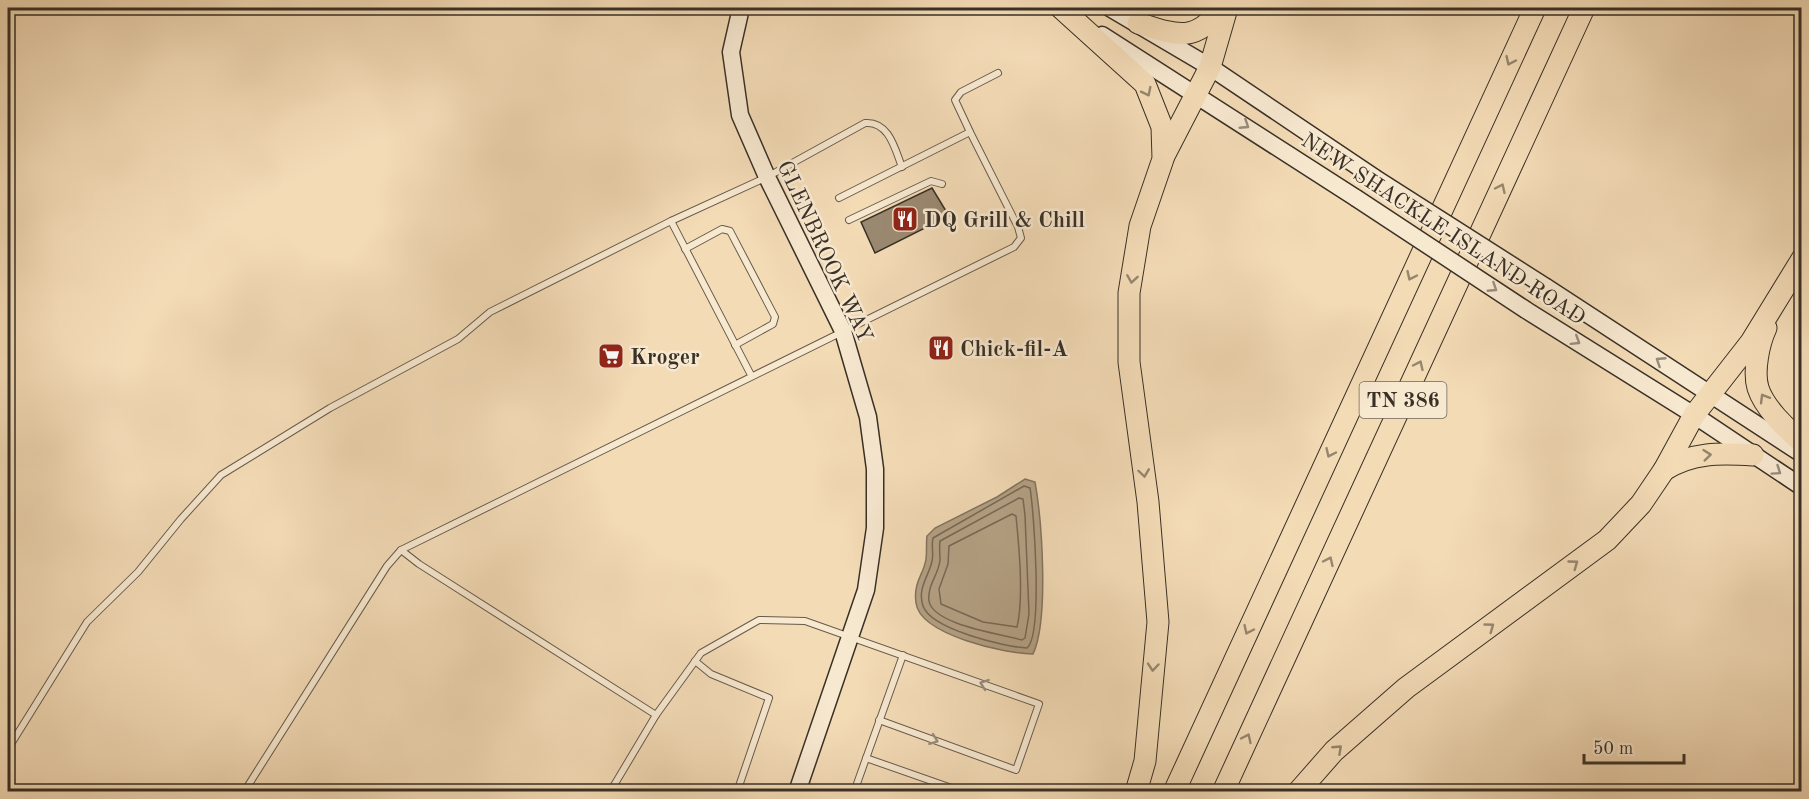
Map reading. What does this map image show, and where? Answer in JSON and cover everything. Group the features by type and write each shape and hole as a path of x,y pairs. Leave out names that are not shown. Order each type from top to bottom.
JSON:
{"highway":[{"path":"1061,8 1145,84 1162,127 1163,159"},
{"path":"1138,23 1182,36 1206,27 1221,8"},
{"path":"1136,792 1145,761 1158,622 1148,502 1129,362 1129,293 1140,226 1163,159 1210,67 1227,8"},
{"name":"TN 386","path":"1174,792 1535,8"},
{"name":"TN 386","path":"1223,792 1584,8"},
{"path":"1298,792 1334,752 1406,688 1608,540 1641,504 1664,470 1709,392 1751,342 1802,259"},
{"path":"1790,277 1764,332 1758,359 1758,387 1771,410 1802,442"},
{"path":"1664,470 1682,458 1701,455 1753,454"}],"main road":[{"name":"GLENBROOK WAY","path":"741,8 731,52 740,115 767,177 843,331 868,417 875,469 875,528 866,590 797,792"},
{"name":"NEW SHACKLE ISLAND ROAD","path":"1061,8 1526,310 1694,415 1802,487"},
{"name":"NEW SHACKLE ISLAND ROAD","path":"1110,8 1210,67 1375,178 1802,454"}],"lane":[{"path":"244,792 387,566 401,550 1014,247 1021,238 1018,227 955,100 961,92 998,73"},
{"path":"8,749 87,622 138,572 221,475 330,408 458,339 490,312 671,221 767,177 849,130 869,123 885,129 902,167"},
{"path":"839,198 970,132"},
{"path":"849,220 931,181 942,184"},
{"path":"671,221 751,375"},
{"path":"686,249 722,229 730,231 775,317 773,324 735,345"},
{"path":"401,550 419,564 656,715"},
{"path":"610,792 656,715 701,653 759,620 805,621 1040,704 1016,770 879,720"},
{"path":"854,792 903,655"},
{"path":"695,661 711,675 770,698 737,792"},
{"path":"866,758 963,792"}],"water":[{"path":"1025,479 1035,482 1042,545 1043,595 1038,638 1033,654 1004,651 948,633 932,624 921,614 915,596 926,559 927,536 935,528 997,497"}],"building":[{"name":"DQ Grill & Chill","path":"932,188 949,216 875,253 861,222"}],"place":[{"name":"DQ Grill & Chill","path":"905,219"},
{"name":"Chick-fil-A","path":"941,348"},
{"name":"Kroger","path":"611,356"}]}
